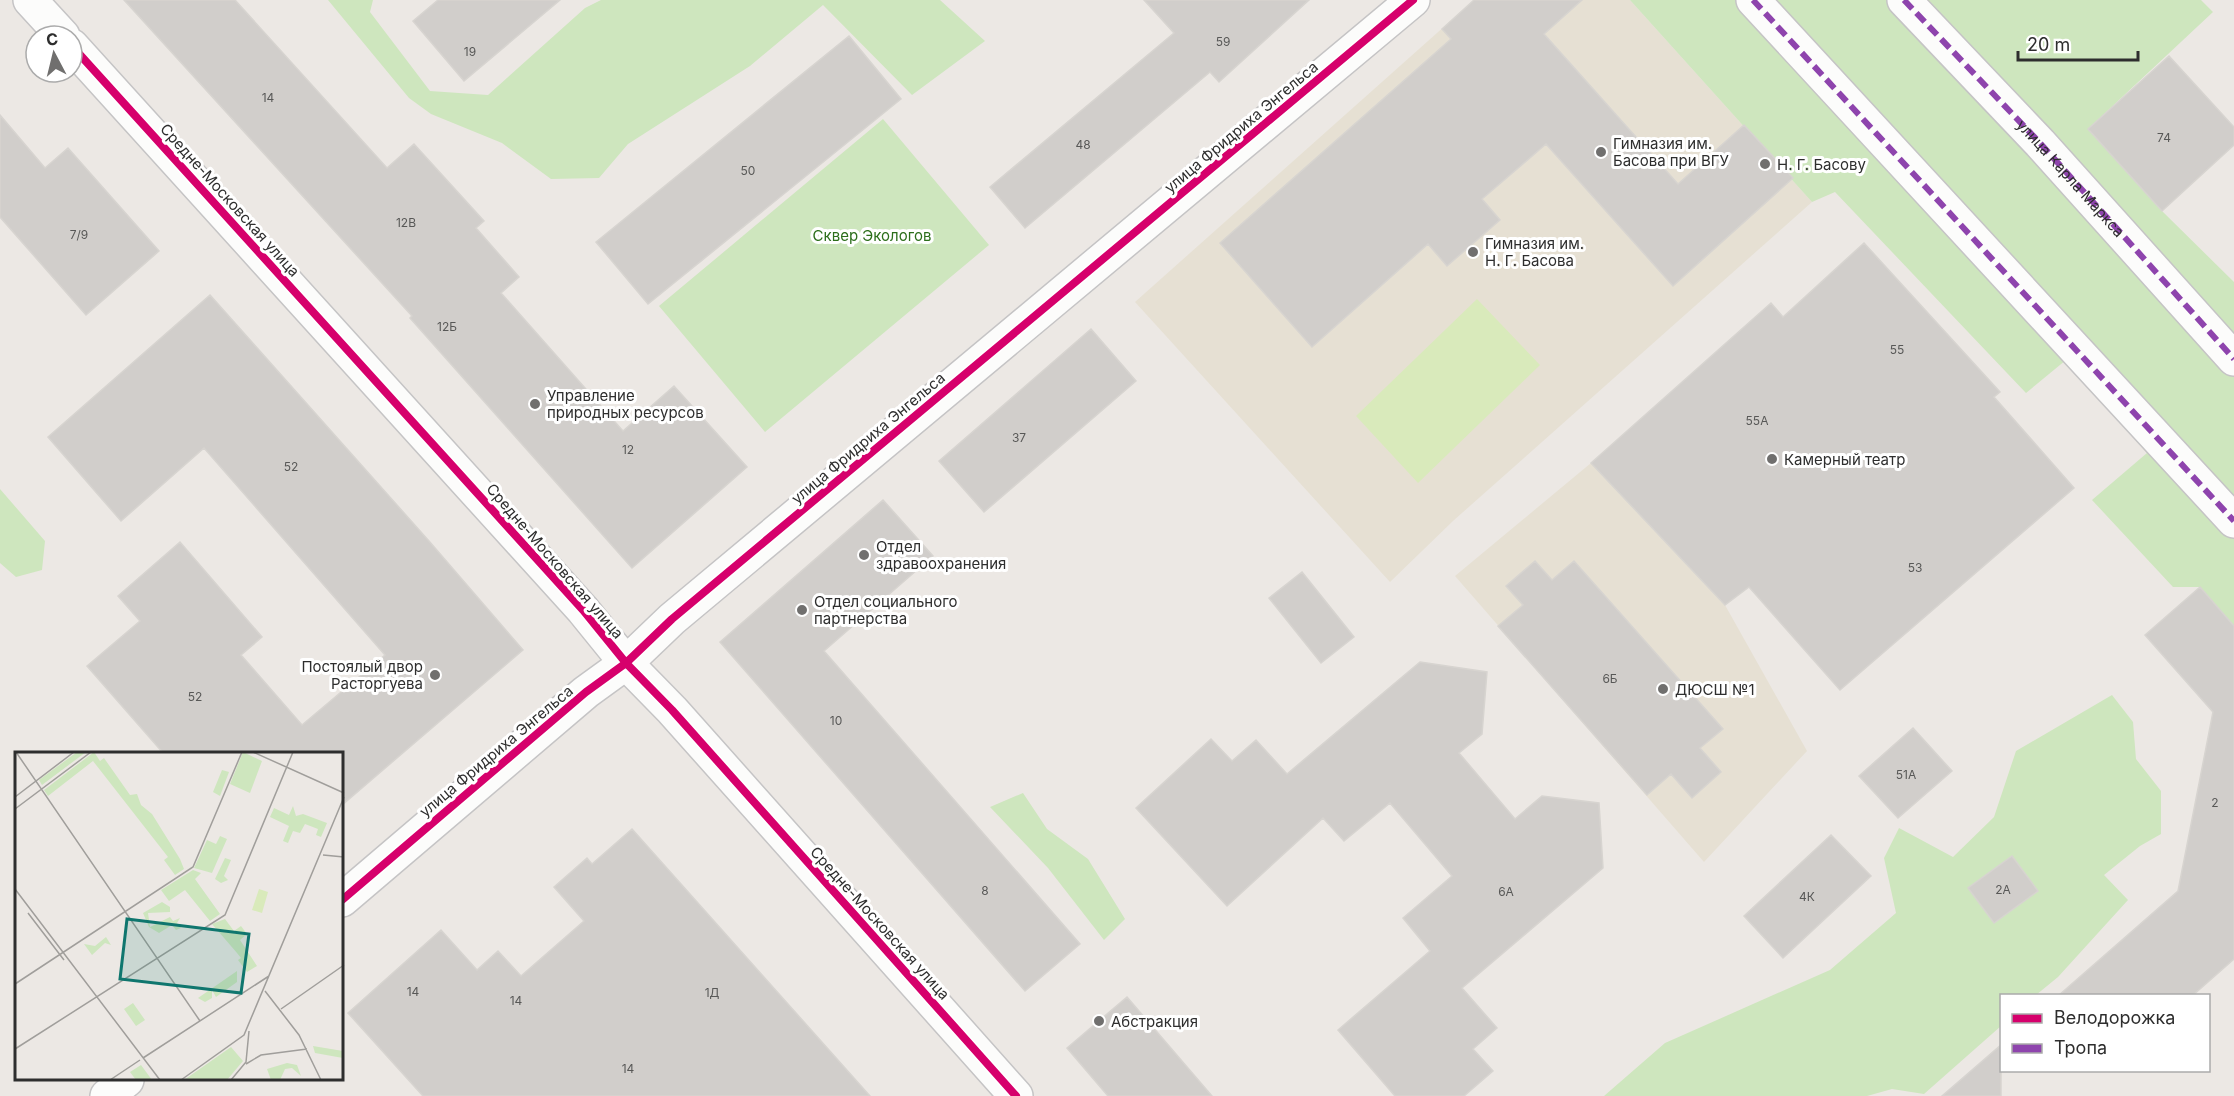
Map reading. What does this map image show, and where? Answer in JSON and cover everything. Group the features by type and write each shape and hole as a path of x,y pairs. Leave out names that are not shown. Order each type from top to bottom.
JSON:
{"street":[{"path":"30,0 52,24"},
{"name":"улица Фридриха Энгельса","path":"344,898 586,692 626,663 672,619 1413,0"},
{"path":"1753,0 2234,521"},
{"name":"улица Карла Маркса","path":"1904,0 2040,143 2234,359"},
{"name":"Средне-Московская улица","path":"84,59 567,592 626,663 672,710 1016,1096"},
{"path":"107,1096 126,1081"}],"shaded area":[{"name":"Гимназия им. Н. Г. Басова","path":"1474,0 1630,0 1812,202 1453,521 1390,582 1135,302"},
{"name":"ДЮСШ №1","path":"1591,463 1725,605 1807,751 1704,862 1455,576"}],"green space":[{"path":"328,0 373,0 370,12 430,91 488,95 585,8 601,0 940,0 985,41 912,95 823,5 750,66 628,144 599,178 551,179 502,143 431,114 409,98"},
{"path":"1630,0 2201,0 2213,12 2088,129 2162,211 2234,282 2234,626 2200,587 2173,587 2092,500 2147,453 2066,360 2026,393 1835,192 1812,202"},
{"name":"Сквер Экологов","path":"883,119 989,245 765,432 659,306"},
{"path":"1477,299 1540,365 1418,483 1356,416"},
{"path":"0,489 45,541 42,570 16,577 0,563"},
{"path":"2112,695 2133,722 2136,759 2161,791 2161,834 2140,846 2104,875 2128,900 2058,977 2037,994 2000,994 2000,1027 1924,1094 1892,1089 1867,1096 1604,1096 1665,1043 1830,970 1896,913 1884,858 1899,828 1953,857 1994,817 2016,751"},
{"path":"1023,793 1047,829 1088,859 1125,919 1104,940 1048,868 990,807"}],"building":[{"path":"124,0 235,0 387,168 414,144 484,221 476,228 519,277 501,293 623,431 674,386 747,467 632,568 410,318 412,316"},
{"path":"438,0 560,0 464,81 413,21"},
{"path":"1144,0 1309,0 1219,82 1210,72 1025,228 990,187 1174,33"},
{"path":"1474,0 1582,0 1544,34 1678,184 1744,125 1793,178 1673,286 1546,144 1482,199 1500,220 1447,266 1428,244 1312,347 1220,243 1451,39 1442,29"},
{"path":"849,36 901,99 648,304 596,242"},
{"path":"2169,56 2234,127 2234,145 2162,211 2088,129"},
{"path":"0,115 45,168 68,148 159,251 86,315 0,217"},
{"path":"1864,243 2000,392 1994,397 2074,488 1840,690 1749,587 1725,605 1591,463 1771,303 1783,317"},
{"path":"210,295 523,650 344,803 344,752 162,752 87,666 140,621 118,596 180,542 262,637 241,655 302,725 385,655 204,448 121,521 48,437"},
{"path":"1091,329 1136,381 984,512 939,461"},
{"path":"883,500 933,556 824,651 1080,944 1025,991 720,642"},
{"path":"1535,561 1552,580 1574,561 1723,729 1700,748 1721,772 1692,798 1671,774 1647,795 1498,626 1523,605 1506,586"},
{"path":"1302,572 1354,637 1321,663 1269,598"},
{"path":"2200,587 2234,626 2234,959 2194,994 2060,994 2178,891 2213,712 2145,635"},
{"path":"1420,662 1487,672 1482,734 1459,753 1515,819 1542,796 1599,803 1603,868 1462,988 1497,1028 1473,1049 1493,1071 1464,1096 1395,1096 1338,1030 1430,951 1403,918 1452,876 1390,803 1344,841 1323,818 1227,906 1136,808 1211,739 1232,761 1256,740 1287,774"},
{"path":"1913,728 1952,771 1898,818 1859,776"},
{"path":"632,829 870,1096 423,1096 348,1013 441,930 477,970 498,951 521,976 584,921 554,887 587,858 592,864"},
{"path":"1831,835 1871,876 1783,958 1744,916"},
{"path":"2012,856 2038,891 1994,923 1968,888"},
{"path":"1127,997 1212,1096 1108,1096 1067,1048"},
{"path":"2000,1046 2001,1096 1942,1096"}],"marked path":[{"path":"1753,0 2234,521"},
{"path":"1904,0 2040,143 2234,359"}],"cycle path":[{"path":"344,898 586,692 626,663 672,619 1413,0"},
{"path":"84,59 583,610 626,663 672,710 1016,1096"}],"place":[{"name":"Гимназия им. Басова при ВГУ","path":"1601,152"},
{"name":"Н. Г. Басову","path":"1765,164"},
{"name":"Гимназия им. Н. Г. Басова","path":"1473,252"},
{"name":"Управление природных ресурсов","path":"535,404"},
{"name":"Камерный театр","path":"1772,459"},
{"name":"Отдел здравоохранения","path":"864,555"},
{"name":"Отдел социального партнерства","path":"802,610"},
{"name":"Постоялый двор Расторгуева","path":"435,675"},
{"name":"ДЮСШ №1","path":"1663,689"},
{"name":"Абстракция","path":"1099,1021"}]}
